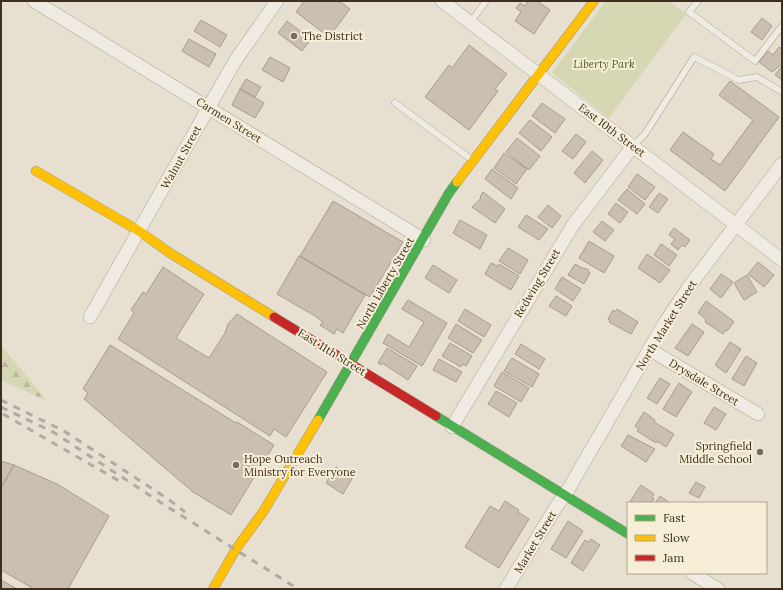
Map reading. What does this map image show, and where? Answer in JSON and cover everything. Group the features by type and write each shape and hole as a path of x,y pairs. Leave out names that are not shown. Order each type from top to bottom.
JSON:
{"street":[{"name":"Carmen Street","path":"34,1 424,240"},
{"name":"Walnut Street","path":"90,317 235,61 277,1"},
{"name":"East 10th Street","path":"442,1 782,260"},
{"name":"North Liberty Street","path":"213,589 236,549 263,512 352,364 424,240 449,193 594,1"},
{"name":"Redwing Street","path":"452,427 573,225 633,146"},
{"name":"North Market Street","path":"565,495 649,349 688,288 782,164"},
{"name":"East 11th Street","path":"36,171 139,231 177,257 627,533"},
{"name":"Drysdale Street","path":"649,349 758,414"},
{"name":"Market Street","path":"506,589 556,507 565,495"},
{"path":"694,574 718,589"}],"lane":[{"path":"470,23 486,1"},
{"path":"698,1 689,12 755,61 782,26"},
{"path":"633,146 645,134 694,57 739,80 757,77 782,92"},
{"path":"395,103 473,161"}],"green space":[{"name":"Liberty Park","path":"606,1 669,1 686,14 609,118 552,73"},
{"path":"1,345 47,401 1,380"}],"building":[{"path":"304,1 339,1 350,9 329,37 296,12"},
{"path":"528,1 537,1 550,10 534,34 515,21 521,12 516,8 520,3 525,6"},
{"path":"762,18 772,26 762,40 751,32"},
{"path":"201,20 227,35 220,47 194,31"},
{"name":"The District","path":"287,21 311,39 302,51 278,33"},
{"path":"189,39 216,54 209,67 182,51"},
{"path":"469,45 507,74 495,89 498,91 469,130 425,97 449,65 452,68"},
{"path":"779,47 782,49 782,64 772,72 759,62 768,51 773,55"},
{"path":"270,57 290,68 283,82 262,70"},
{"path":"782,66 782,80 775,75"},
{"path":"246,79 261,87 255,97 240,89"},
{"path":"730,81 779,117 725,191 670,150 683,132 714,154 711,159 720,165 753,120 719,95"},
{"path":"240,89 264,103 255,118 232,105"},
{"path":"542,103 565,119 555,133 532,116"},
{"path":"530,120 552,137 541,151 519,133"},
{"path":"576,134 586,142 573,159 562,151"},
{"path":"517,138 540,156 529,170 506,152"},
{"path":"592,151 603,160 585,183 574,173"},
{"path":"504,153 527,169 516,184 494,168"},
{"path":"492,169 518,188 511,199 485,179"},
{"path":"637,174 655,187 645,200 628,187"},
{"path":"627,189 645,204 637,214 618,200"},
{"path":"483,192 505,209 495,223 472,207 481,198 480,197"},
{"path":"659,193 668,199 658,213 649,207"},
{"path":"333,201 403,242 370,297 300,256"},
{"path":"616,203 628,212 620,223 608,214"},
{"path":"548,205 561,216 552,228 538,217"},
{"path":"526,215 548,229 539,240 518,227"},
{"path":"460,220 487,235 480,249 453,233"},
{"path":"602,221 614,230 605,241 593,232"},
{"path":"674,228 690,240 685,247 682,245 678,250 671,244 675,239 669,235"},
{"path":"589,241 614,256 604,273 579,258"},
{"path":"661,244 677,255 669,266 654,255"},
{"path":"508,248 528,260 520,274 499,261"},
{"path":"647,254 670,270 660,283 638,268"},
{"path":"299,256 365,295 343,333 337,329 334,334 320,325 323,322 315,316 277,294"},
{"path":"758,262 774,275 764,287 748,274"},
{"path":"491,263 497,266 499,264 519,276 511,290 485,274"},
{"path":"575,264 587,269 590,273 584,284 568,275"},
{"path":"433,265 457,280 449,293 425,278"},
{"path":"163,267 204,294 176,338 209,358 225,333 228,324 237,314 327,372 286,437 274,429 270,436 118,339 134,313 131,310 143,292 146,294"},
{"path":"721,274 733,282 721,298 710,289"},
{"path":"747,275 757,292 744,300 734,283"},
{"path":"562,277 581,289 573,301 555,289"},
{"path":"556,296 572,306 566,316 549,306"},
{"path":"408,300 447,323 422,366 383,343 388,334 409,347 424,322 402,309"},
{"path":"706,301 734,322 727,331 725,330 723,334 705,322 706,319 698,313"},
{"path":"465,309 491,325 484,337 458,321"},
{"path":"617,309 638,322 631,334 609,322 610,320 608,319 613,310 615,312"},
{"path":"456,324 482,340 473,353 448,338"},
{"path":"692,324 704,332 688,356 675,348"},
{"path":"730,342 741,349 726,373 715,365"},
{"path":"450,343 472,356 466,366 463,364 461,367 442,356"},
{"path":"521,344 545,359 539,369 515,354"},
{"path":"110,345 274,445 231,515 193,492 84,399 88,393 83,389"},
{"path":"387,348 417,366 408,380 382,363 381,365 378,363"},
{"path":"746,356 757,363 744,386 732,379"},
{"path":"512,358 539,374 532,387 504,371"},
{"path":"439,359 462,372 456,382 433,370"},
{"path":"502,372 529,388 521,402 494,386"},
{"path":"660,378 670,384 657,404 647,398"},
{"path":"679,383 692,392 676,417 663,409"},
{"path":"496,391 517,403 509,417 488,404"},
{"path":"714,407 726,414 716,430 704,423"},
{"path":"644,412 655,420 654,422 674,434 666,447 657,441 656,443 637,431 639,429 635,426"},
{"path":"628,435 655,449 646,462 621,446"},
{"path":"1,461 14,465 1,488"},
{"path":"14,465 57,484 109,516 68,589 34,589 1,570 1,488"},
{"path":"336,467 353,477 343,494 326,483"},
{"path":"696,482 705,487 699,498 689,493"},
{"path":"641,485 654,494 652,497 654,499 652,502 630,502"},
{"path":"660,496 669,502 656,502"},
{"path":"505,501 529,519 499,568 465,547 490,506 499,511"},
{"path":"568,521 583,531 566,558 551,549"},
{"path":"591,539 600,545 583,571 571,563 585,540 589,542"},
{"path":"1,580 17,589 1,589"}],"railway":[{"path":"1,400 64,431 168,499 185,512"},
{"path":"1,407 53,432 163,504 298,589"},
{"path":"3,414 121,482"}],"traffic: fast":[{"path":"318,420 449,193 457,182"},
{"path":"436,416 627,533"}],"traffic: slow":[{"path":"457,182 594,1"},
{"path":"36,171 139,231 170,253 274,317"},
{"path":"213,589 236,549 263,512 318,420"}],"traffic: jam":[{"path":"274,317 436,416"}],"place":[{"name":"The District","path":"294,36"},
{"name":"Springfield Middle School","path":"760,452"},
{"name":"Hope Outreach Ministry for Everyone","path":"236,465"}]}
